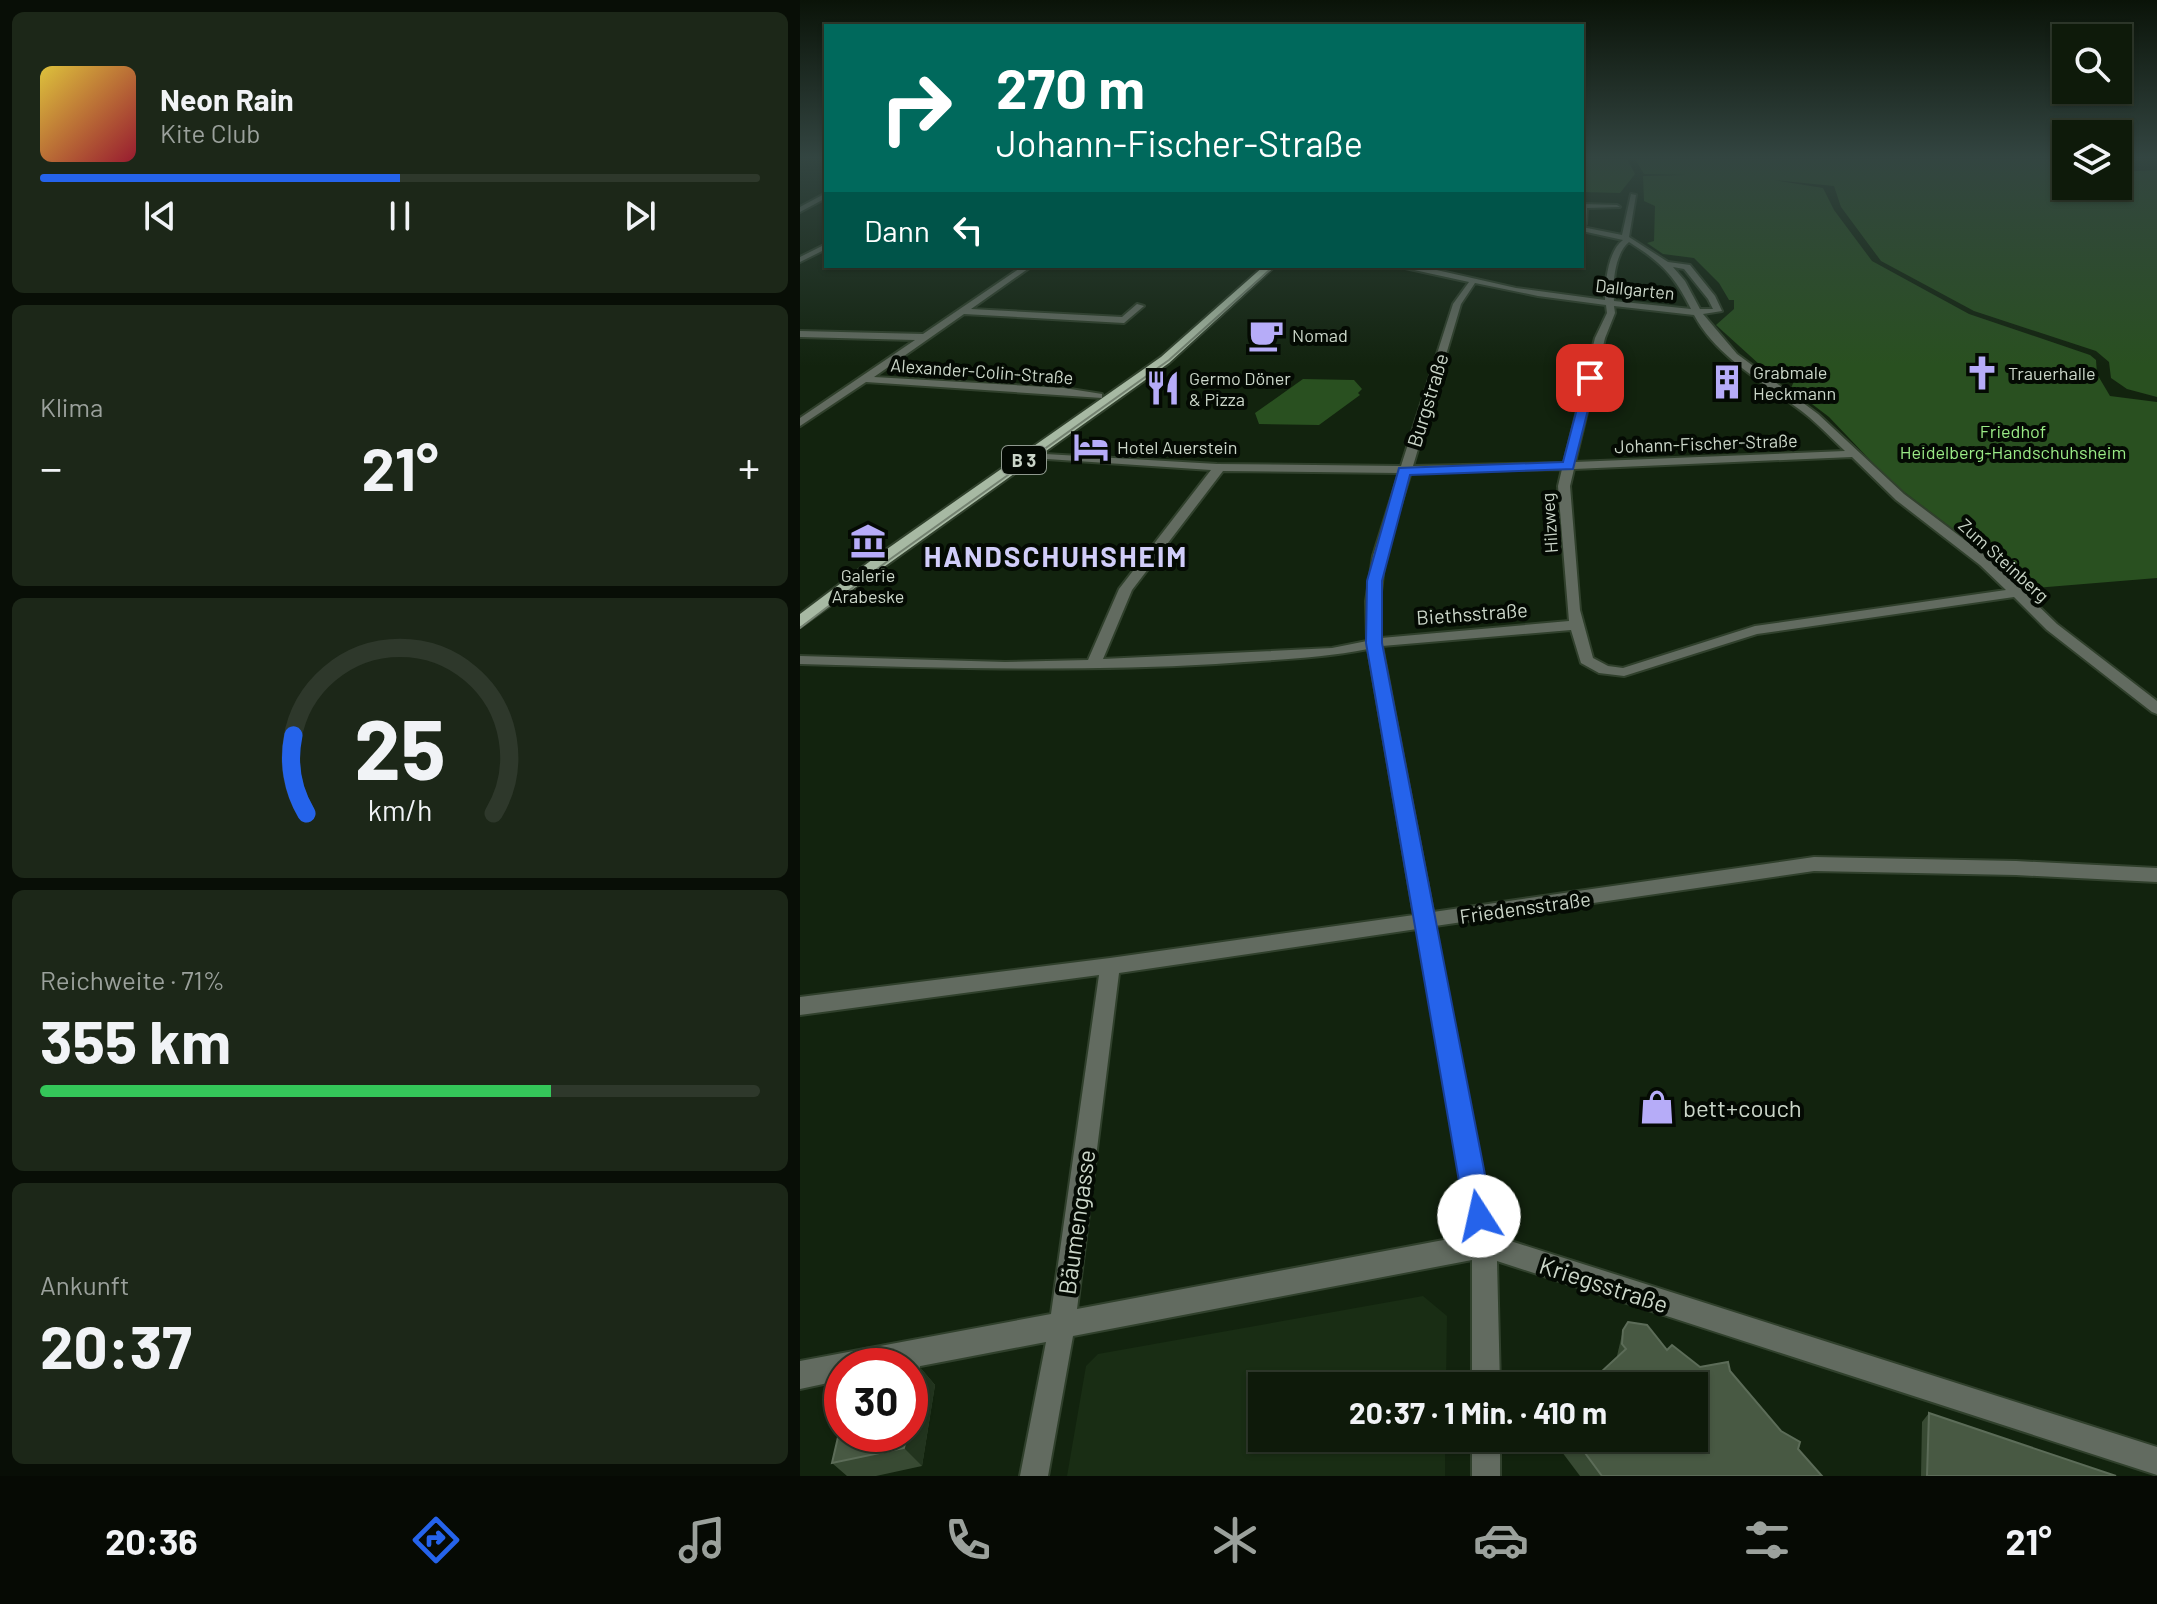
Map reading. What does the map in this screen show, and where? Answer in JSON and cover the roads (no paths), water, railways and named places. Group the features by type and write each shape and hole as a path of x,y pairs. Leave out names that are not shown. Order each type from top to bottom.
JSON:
{"main road":[{"name":"B 3","path":"800,622 883,559 1176,352 1268,268"}],"street":[{"name":"Zum Steinberg","path":"1589,228 1627,239 1652,252 1681,281 1695,312 1734,356 1814,416 1900,497 1985,562 2052,627 2157,709"},
{"path":"1627,239 1629,228"},
{"name":"Hilzweg","path":"1576,625 1564,486 1600,338 1611,313 1612,272 1619,250 1627,239"},
{"path":"800,260 824,247"},
{"name":"Dallgarten","path":"1469,276 1546,295 1695,312 1714,313 1718,309 1687,267 1665,264"},
{"path":"800,423 1025,268"},
{"path":"1414,268 1469,276"},
{"name":"Burgstraße","path":"1469,276 1457,304 1404,471 1375,581 1374,643 1484,1245 1486,1372"},
{"path":"961,311 1124,320 1140,306"},
{"path":"800,334 922,337"},
{"name":"Alexander-Colin-Straße","path":"863,379 1064,391 1098,396"},
{"name":"Johann-Fischer-Straße","path":"1032,455 1219,468 1404,471 1854,454"},
{"path":"1093,665 1126,589 1219,468"},
{"path":"1576,625 1586,660 1599,669 1624,672 1755,630 2015,593"},
{"name":"Biethsstraße","path":"800,660 991,666 1093,665 1289,656 1353,649 1374,643 1576,625"},
{"name":"Friedensstraße","path":"800,1006 1110,966 1814,864 2016,868 2157,875"},
{"name":"Bäumengasse","path":"1034,1476 1062,1327 1110,966"},
{"name":"Kriegsstraße","path":"928,1352 1484,1245 2157,1461"},
{"path":"800,1375 824,1370"},
{"path":"1486,1452 1486,1476"}],"tram line":[{"path":"800,628 889,560 1169,360 1272,268"}],"place":[{"name":"Nomad","path":"1266,335"},
{"name":"Trauerhalle","path":"1982,373"},
{"name":"Grabmale Heckmann","path":"1727,382"},
{"name":"Germo Döner & Pizza","path":"1163,388"},
{"name":"Hotel Auerstein","path":"1091,447"},
{"name":"Galerie Arabeske","path":"868,541"},
{"name":"bett+couch","path":"1657,1107"}],"district":[{"name":"HANDSCHUHSHEIM","path":"1056,556"}],"park label":[{"name":"Friedhof Heidelberg-Handschuhsheim","path":"2013,441"}]}
